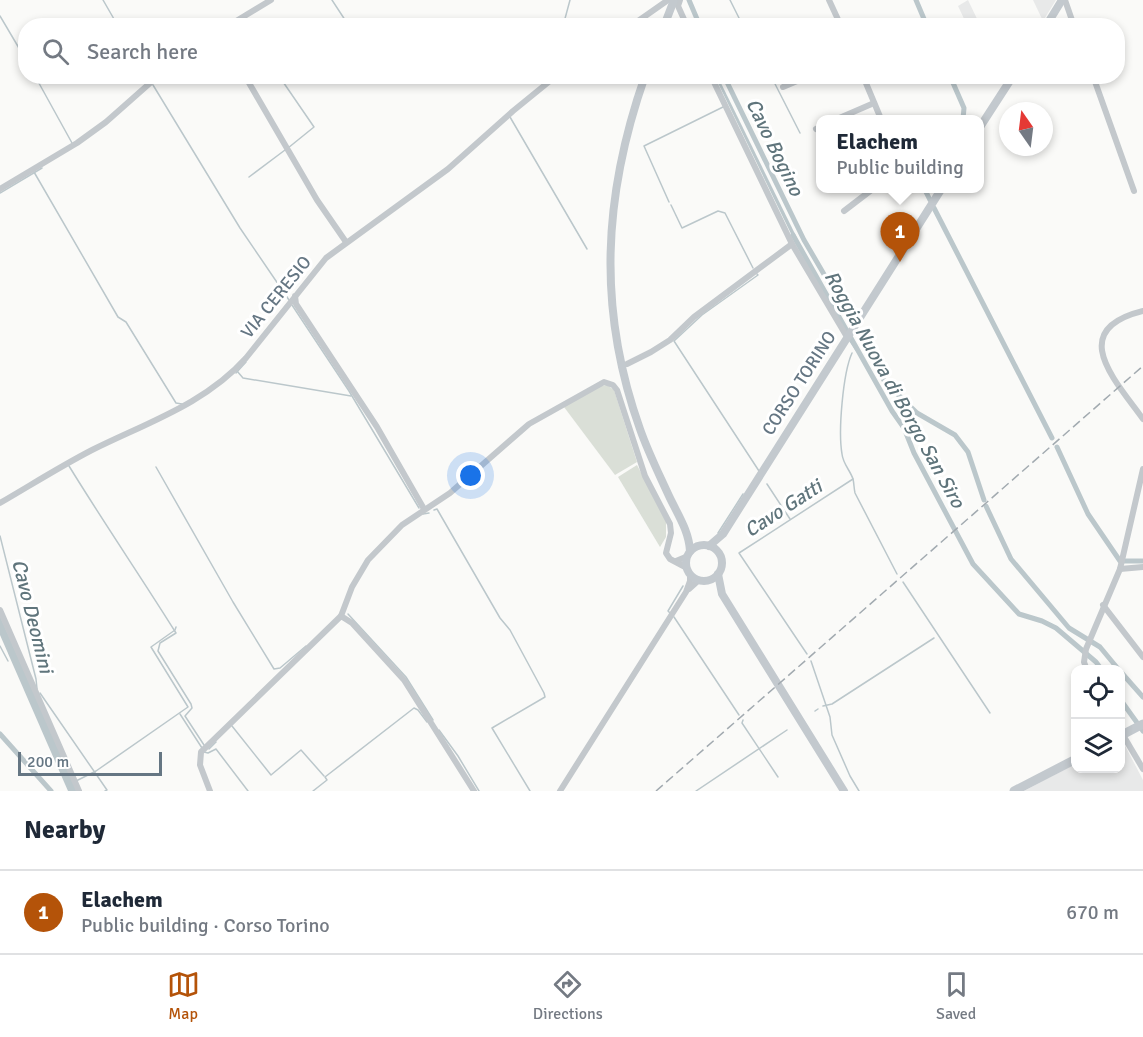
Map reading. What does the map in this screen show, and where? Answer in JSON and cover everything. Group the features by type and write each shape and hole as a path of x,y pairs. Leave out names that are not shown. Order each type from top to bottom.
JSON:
{"main road":[{"path":"667,18 674,0"},
{"path":"1051,18 1063,0"},
{"path":"642,84 632,114 616,182 610,240 612,298 617,342 630,400 652,459 685,528 689,553 688,571 722,594"},
{"path":"984,120 1008,84"},
{"name":"CORSO TORINO","path":"719,554 723,534 939,193"},
{"path":"685,528 719,554 722,564 718,574 722,594 844,791"},
{"name":"CORSO TORINO","path":"706,546 723,534"},
{"path":"689,553 706,546"},
{"path":"702,580 718,574"},
{"path":"1014,791 1071,762"}],"street":[{"path":"241,18 271,0"},
{"path":"642,18 668,0"},
{"path":"680,0 678,6 683,18"},
{"path":"829,0 837,18"},
{"path":"1063,0 1071,18"},
{"path":"0,189 77,143 150,84"},
{"path":"250,84 317,200 346,242"},
{"name":"VIA CERESIO","path":"0,503 78,457 148,425 206,393 233,372 326,258 448,169 546,84"},
{"path":"715,84 792,244 849,335"},
{"path":"783,87 790,84"},
{"path":"866,84 879,115"},
{"path":"1096,84 1134,191"},
{"path":"848,115 874,103"},
{"path":"844,211 869,193"},
{"path":"627,364 670,340 694,316 792,244"},
{"path":"295,296 296,304 377,427 424,509"},
{"path":"1143,311 1125,316 1113,323 1105,333 1101,352 1112,376 1143,419"},
{"path":"210,791 200,765 201,753 341,616 352,587 372,555 402,525 450,493 529,424 599,383 609,383 617,390 645,476 669,520 670,533 666,553 670,559 688,571 690,581 686,592 560,791"},
{"path":"1087,665 1087,646 1121,564 1143,469"},
{"path":"676,561 689,553"},
{"path":"1121,564 1143,567"},
{"path":"686,592 702,580"},
{"path":"1103,605 1143,657"},
{"path":"0,610 79,791"},
{"path":"341,616 352,623 404,680 474,791"},
{"path":"1125,740 1143,769"}],"shaded area":[{"path":"968,0 977,18 964,18 958,6"},
{"path":"1033,0 1056,0 1045,18 1042,18"},
{"path":"718,84 721,84 797,238 794,240"},
{"path":"607,385 614,390 637,462 615,475 564,407 599,386"},
{"path":"637,465 666,521 666,537 660,547 618,477"},
{"path":"0,616 77,791 68,791 0,635"},
{"path":"1125,746 1143,780 1143,791 1024,791 1071,766 1071,773 1125,773"}],"waterway":[{"path":"103,0 113,18"},
{"path":"332,0 344,18"},
{"path":"565,18 570,0"},
{"name":"Cavo Bogino","path":"689,0 697,18"},
{"path":"730,0 739,18"},
{"path":"916,0 924,18"},
{"path":"0,16 18,46"},
{"path":"39,84 72,143"},
{"path":"284,84 314,127 288,148"},
{"name":"Cavo Bogino","path":"728,84 804,240 853,324"},
{"path":"775,84 800,133"},
{"path":"954,84 964,108 963,115"},
{"path":"153,85 240,228 289,300"},
{"path":"669,202 644,146 723,107"},
{"path":"510,117 587,249"},
{"path":"249,177 285,150"},
{"path":"0,193 42,168"},
{"path":"34,172 118,317 126,322 176,403 182,404"},
{"path":"926,193 930,200"},
{"path":"671,205 682,228 718,211 725,213 753,268"},
{"path":"934,208 1052,438"},
{"name":"Roggia Nuova di Borgo San Siro","path":"793,235 892,411 904,428 914,453 973,564 1019,614 1056,628 1098,665"},
{"path":"756,273 758,275 702,315 674,341 759,471"},
{"path":"292,305 349,391 419,508"},
{"name":"Cavo Bogino","path":"856,330 885,382 917,413 955,435 968,452 984,500"},
{"name":"Roggia Nuova di Borgo San Siro","path":"850,341 856,350"},
{"path":"852,353 842,402 843,458 853,479 855,493 897,574"},
{"path":"236,373 246,362"},
{"path":"237,371 243,378 351,396"},
{"path":"1057,447 1088,514 1120,561 1143,561"},
{"path":"69,466 176,633 160,643 158,651 191,704 192,708 185,716 204,745"},
{"path":"156,467 274,669 280,668 306,646"},
{"name":"Cavo Gatti","path":"807,654 739,553 853,479"},
{"path":"767,484 790,519"},
{"path":"718,533 743,494"},
{"name":"Cavo Bogino","path":"986,506 1011,559 1069,628 1100,647 1115,665"},
{"path":"434,510 437,509 500,618 510,630 544,693 545,697 492,728 530,791"},
{"path":"423,514 429,513"},
{"name":"Cavo Deomini","path":"0,536 37,689"},
{"path":"903,582 990,713"},
{"path":"670,613 668,611 683,586"},
{"path":"348,614 406,677 433,720"},
{"path":"674,617 739,715"},
{"path":"76,781 96,771 188,707 151,647 176,627"},
{"name":"Cavo Deomini","path":"823,706 832,704 934,638"},
{"path":"0,646 8,661"},
{"name":"Cavo Gatti","path":"811,661 830,717 832,735 859,791"},
{"name":"Cavo Bogino","path":"1125,677 1143,697"},
{"name":"Cavo Deomini","path":"40,693 107,790 105,791"},
{"name":"Roggia Nuova di Borgo San Siro","path":"1125,706 1143,731"},
{"name":"Cavo Deomini","path":"313,791 327,780 325,777 414,708 427,722"},
{"path":"180,714 202,748"},
{"name":"Cavo Deomini","path":"743,720 742,723 778,777"},
{"path":"232,726 271,775 301,750 324,776"},
{"path":"439,730 479,791"},
{"name":"Cavo Deomini","path":"696,791 787,730"},
{"path":"0,734 51,791"},
{"path":"209,749 216,742"},
{"path":"204,752 208,753 216,749 248,791"}],"railway":[{"path":"656,791 1143,366"}],"place":[{"name":"Elachem","path":"900,262"}]}
